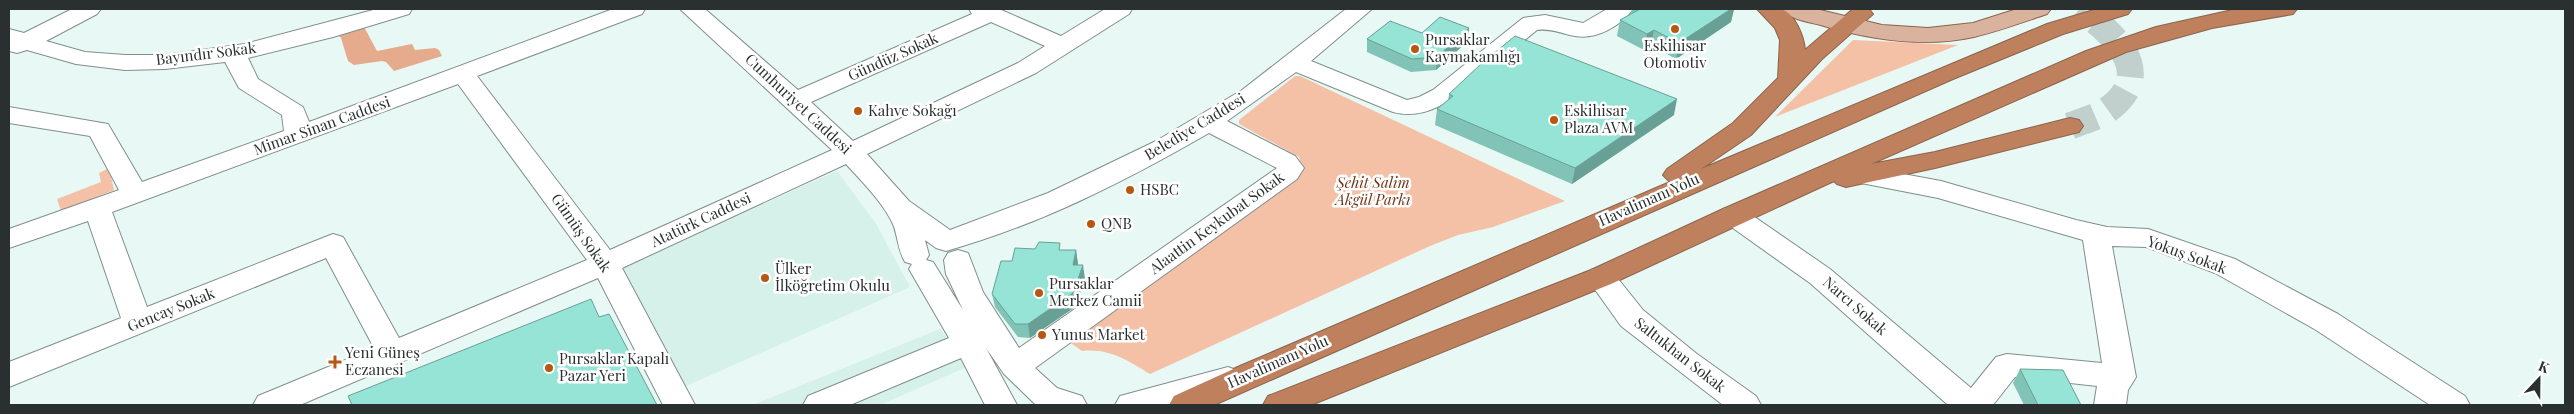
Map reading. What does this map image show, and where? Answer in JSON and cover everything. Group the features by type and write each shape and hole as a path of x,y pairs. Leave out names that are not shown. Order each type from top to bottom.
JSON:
{"highway":[{"path":"1768,9 1782,20 1792,37 1794,54 1790,79"},
{"name":"Havalimanı Yolu","path":"1185,405 1251,374 1650,199 1944,74 2054,29 2120,9"},
{"path":"1279,405 1601,277 1733,215 2126,43 2216,19 2285,9"},
{"path":"1650,199 1680,171 1741,129 1790,79 1846,16"},
{"path":"1782,194 1860,175 1935,160 2070,126"},
{"path":"1324,405 1492,319"}],"main road":[{"path":"1794,9 1846,16 1908,19 1940,17 1984,9"},
{"path":"1846,16 1889,32 1960,32 2039,9"}],"street":[{"path":"14,42 89,9"},
{"name":"Bayındır Sokak","path":"14,42 83,59 163,61 234,53 272,45 329,18 402,9"},
{"name":"Mimar Sinan Caddesi","path":"9,239 298,135 634,9"},
{"name":"Cumhuriyet Caddesi","path":"691,9 795,100 850,152 899,207"},
{"name":"Atatürk Caddesi","path":"269,405 321,395 393,354 605,264 850,152 1027,68 1121,9"},
{"name":"Belediye Caddesi","path":"919,262 936,271 946,269 955,252 1014,219 1099,181 1208,122 1249,95 1360,9"},
{"path":"1514,9 1542,21 1568,29 1589,30 1621,9"},
{"path":"986,11 1064,46"},
{"name":"Gündüz Sokak","path":"795,100 986,11"},
{"path":"1293,62 1402,107 1410,108 1429,102 1442,95 1531,23 1542,21"},
{"path":"234,53 248,83 294,112 298,135"},
{"name":"Gümüş Sokak","path":"463,74 605,264 679,405"},
{"path":"12,118 99,130 135,194"},
{"name":"Alaattin Keykubat Sokak","path":"1015,366 1288,173 1291,168 1286,162 1208,122"},
{"name":"Yokuş Sokak","path":"1860,175 1941,190 2096,234 2148,238 2225,266 2327,322 2454,405"},
{"path":"97,207 138,324"},
{"path":"899,207 955,252 959,275 964,287 982,319 1015,366 1045,396 1071,405"},
{"path":"899,207 907,224 919,262 1001,405"},
{"name":"Narcı Sokak","path":"1733,215 1820,276 1969,405"},
{"path":"2096,234 2120,377 2112,388 2110,405"},
{"name":"Gencay Sokak","path":"9,375 334,244 393,354"},
{"name":"Saltukhan Sokak","path":"1601,277 1632,318 1686,362 1745,405"},
{"path":"819,405 967,344"},
{"path":"1975,405 2007,365 2120,377"},
{"path":"1131,405 1251,374"}],"shaded area":[{"path":"362,23 377,51 412,44 415,50 435,48 439,50 442,56 394,71 386,62 382,61 354,65 348,61 341,38 337,34"},
{"name":"Ülker İlköğretim Okulu","path":"837,171 875,222 910,287 686,386 620,269"},
{"path":"940,329 969,366 880,405 753,405"}],"green space":[{"path":"1853,40 1958,45 1775,117"},
{"name":"Şehit Salim Akgül Parkı","path":"1295,76 1300,76 1565,201 1493,227 1458,235 1430,246 1150,374 1118,356 1101,351 1082,351 1068,341 1263,204 1302,172 1299,157 1239,124 1239,120"},
{"path":"109,168 114,190 61,211 57,199 101,182 99,173"}],"building":[{"path":"1640,9 1731,9 1679,43 1654,30 1647,34 1620,20"},
{"path":"1440,17 1469,28 1437,57 1412,59 1367,39 1390,21 1422,33"},
{"name":"Eskihisar Plaza AVM","path":"1515,36 1677,99 1575,168 1437,109 1453,96 1449,94 1482,63"},
{"name":"Pursaklar Merkez Camii","path":"1039,242 1060,243 1059,250 1076,250 1073,265 1083,265 1073,293 1028,324 1015,324 992,294 1001,261 1012,261 1015,248 1035,249"},
{"name":"Pursaklar Kapalı Pazar Yeri","path":"591,299 599,317 609,314 657,405 352,405 348,396"},
{"path":"2020,369 2063,370 2081,405 2038,405"}],"tunnel":[{"path":"2070,126 2106,111 2121,97 2129,83 2130,69 2126,56 2118,43 2106,30 2079,9"}],"place":[{"name":"Eskihisar Otomotiv","path":"1675,29"},
{"name":"Pursaklar Kaymakamlığı","path":"1415,49"},
{"name":"Kahve Sokağı","path":"858,111"},
{"name":"Eskihisar Plaza AVM","path":"1554,120"},
{"name":"HSBC","path":"1130,190"},
{"name":"QNB","path":"1091,224"},
{"name":"Ülker İlköğretim Okulu","path":"765,278"},
{"name":"Pursaklar Merkez Camii","path":"1039,293"},
{"name":"Yunus Market","path":"1042,335"},
{"name":"Yeni Güneş Eczanesi","path":"335,362"},
{"name":"Pursaklar Kapalı Pazar Yeri","path":"549,368"}]}
